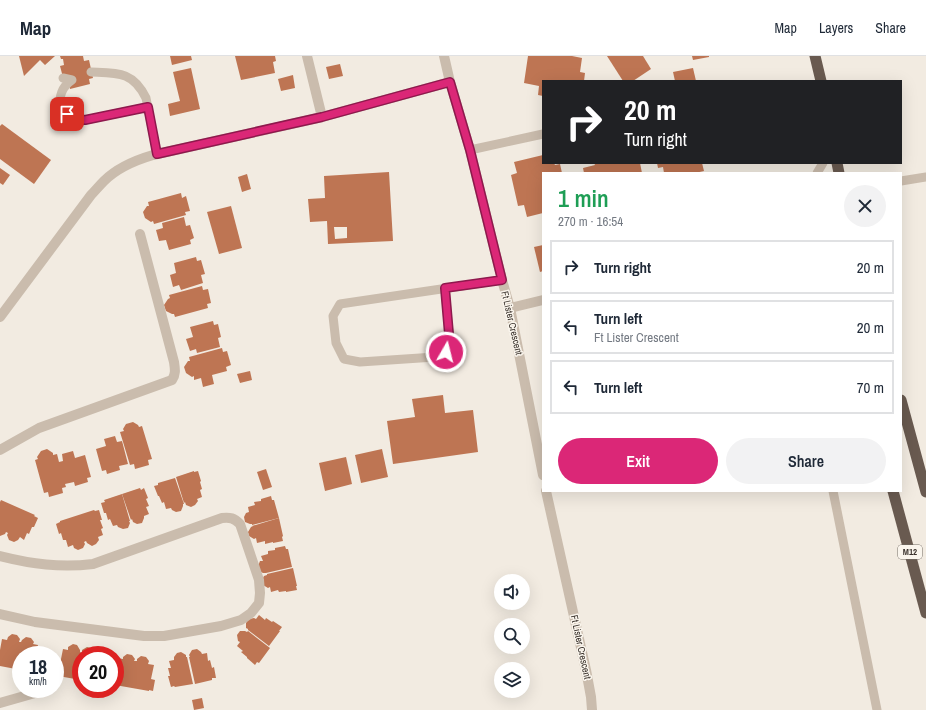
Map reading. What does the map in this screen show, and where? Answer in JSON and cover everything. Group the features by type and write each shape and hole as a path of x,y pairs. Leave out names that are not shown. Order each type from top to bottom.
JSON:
{"highway":[{"path":"815,56 821,80"},
{"path":"902,404 926,492"},
{"name":"M12","path":"893,492 926,613"}],"street":[{"path":"308,56 322,117"},
{"name":"Ft Lister Crescent","path":"444,56 470,150 510,308 542,470"},
{"path":"0,318 91,195 105,180 137,160 157,154 322,117 450,82"},
{"path":"0,450 39,428 172,380 175,371 174,362 140,234"},
{"path":"510,308 542,300"},
{"name":"Ft Lister Crescent","path":"546,492 586,670 592,710"},
{"path":"0,556 40,564 61,566 93,564 222,518 230,517 235,519 240,524 259,580 260,593 258,603 251,613 240,620 220,626 164,636 144,636 35,622 0,614"},
{"path":"0,703 18,698"}],"lane":[{"path":"91,72 112,72 121,74 136,83 142,90 146,98 157,154"},
{"path":"63,78 72,80 62,91 60,101 67,114 76,119 85,120 148,107"},
{"path":"470,150 542,134"},
{"path":"902,181 926,177"},
{"path":"445,288 449,334 446,352 435,357 360,362 344,359 336,343 333,316 340,304 445,288 502,280"},
{"path":"833,492 877,710"}],"building":[{"path":"19,56 55,56 45,65 40,60 24,76"},
{"path":"60,56 83,56 84,61 89,60 93,78 89,79 90,84 70,89 69,84 65,85 60,66 64,65 63,59 61,59"},
{"path":"170,56 191,56 192,60 172,65"},
{"path":"235,56 275,56 276,61 273,62 275,73 241,80"},
{"path":"528,56 572,56 582,58 580,72 585,73 584,80 542,80 542,96 538,95 539,86 524,83"},
{"path":"607,56 643,56 651,69 634,80 622,80"},
{"path":"692,56 709,56 709,57 693,60"},
{"path":"340,64 343,76 329,79 326,67"},
{"path":"191,68 200,109 170,116 168,104 180,101 173,72"},
{"path":"693,68 696,80 675,80 673,72"},
{"path":"293,75 295,88 281,91 278,79"},
{"path":"2,124 51,160 34,184 0,159 0,126"},
{"path":"542,155 542,164 560,164 562,172 542,172 542,213 527,217 524,205 518,206 511,175 517,173 514,162"},
{"path":"640,164 642,172 584,172 583,168 595,165"},
{"path":"657,164 702,164 704,171 664,172 663,167 658,168"},
{"path":"0,168 10,175 3,185 0,183"},
{"path":"389,172 393,241 328,244 327,221 310,222 308,199 325,198 324,176","holes":["334,227 347,227 347,238 335,239"]},
{"path":"247,174 251,189 242,192 238,177"},
{"path":"181,193 182,198 186,196 190,211 185,212 186,215 154,224 153,221 151,222 145,218 143,212 147,206 149,206 148,202"},
{"path":"231,206 242,248 219,254 207,212"},
{"path":"184,217 186,226 190,225 194,238 190,240 191,244 169,250 166,240 159,241 156,230 163,228 162,223"},
{"path":"542,245 542,271 540,272 534,247"},
{"path":"196,257 197,261 201,260 205,274 201,275 203,283 181,290 179,285 173,287 170,275 176,273 174,263"},
{"path":"202,286 203,290 208,289 211,303 207,304 208,308 175,317 174,314 166,311 164,305 170,298 169,295"},
{"path":"213,321 214,325 218,324 221,337 218,338 220,347 197,353 196,349 190,351 186,339 193,337 190,327"},
{"path":"222,348 223,352 227,351 231,365 226,367 227,371 212,375 214,384 203,387 201,378 194,380 194,376 192,377 186,373 184,367 188,361 190,361 189,357"},
{"path":"250,371 252,380 240,383 237,374"},
{"path":"443,395 445,413 473,410 478,452 393,464 387,421 415,417 412,399"},
{"path":"133,422 139,427 142,426 152,459 148,460 149,465 135,469 134,464 130,465 120,432 124,431 123,429 126,424"},
{"path":"115,436 117,442 122,441 128,464 119,466 120,470 107,474 106,470 102,471 96,449 106,446 104,439"},
{"path":"47,449 53,453 53,455 57,454 59,462 63,461 62,454 73,451 75,458 85,455 91,477 87,478 88,482 75,486 74,482 65,484 66,487 62,488 63,493 49,497 48,492 44,493 35,460 38,459 37,457 41,451"},
{"path":"382,449 388,477 361,483 355,455"},
{"path":"346,457 352,484 325,491 319,463"},
{"path":"266,469 272,487 263,490 257,472"},
{"path":"198,471 201,481 202,489 200,490 202,497 197,499 198,501 195,505 191,507 186,505 185,502 184,503 176,477"},
{"path":"175,478 184,504 181,511 176,512 171,508 166,509 164,502 162,503 154,486 158,485 158,483"},
{"path":"140,488 141,490 144,488 148,498 146,499 149,506 146,507 149,514 144,516 142,523 137,524 133,522 132,519 131,520 122,494"},
{"path":"122,494 130,521 128,528 123,529 117,525 113,526 110,519 108,520 106,513 104,513 101,503 105,502 104,500"},
{"path":"271,496 272,500 274,500 279,518 252,525 245,522 244,517 246,513 249,512 248,507 255,505 254,502 261,501 261,499"},
{"path":"1,500 35,515 34,516 38,518 34,527 32,527 29,534 27,533 24,540 20,537 14,542 9,540 7,535 8,533 6,532 0,536"},
{"path":"94,510 99,510 102,520 100,520 103,528 101,529 103,535 98,537 99,540 92,546 86,541 84,542 85,544 83,548 78,550 74,548 73,545 68,547 66,540 63,540 61,533 59,534 56,524 60,521"},
{"path":"279,518 283,541 265,544 265,541 257,543 256,538 254,539 249,536 248,532 252,526"},
{"path":"285,546 286,549 288,549 292,567 266,573 259,571 258,566 260,561 263,561 261,556 268,554 268,551 275,550 275,548"},
{"path":"293,568 297,590 279,592 278,590 271,592 270,587 268,588 263,585 262,580 267,574"},
{"path":"259,615 265,620 266,618 282,627 269,646 246,628 246,623 249,619 256,619"},
{"path":"240,631 248,631 270,648 259,663 257,662 255,665 241,652 243,651 237,646 240,642 238,641 237,635"},
{"path":"12,634 17,635 20,639 19,642 26,637 31,638 34,642 33,644 38,645 12,646 12,668 0,666 2,639 7,640"},
{"path":"73,644 78,646 72,646 72,678 64,677 64,649 68,650 68,647"},
{"path":"197,649 202,654 207,653 208,661 210,660 212,668 214,667 216,678 195,684 189,655 192,650"},
{"path":"181,652 187,657 193,684 171,687 168,676 170,676 168,668 171,668 169,661 174,660 177,653"},
{"path":"127,654 132,655 135,659 134,661 137,661 137,659 141,656 146,657 149,661 148,664 154,665 151,679 155,680 153,691 124,687 124,656"},
{"path":"202,698 204,708 194,710 192,700"}],"route":[{"path":"67,114 76,119 85,120 148,107 157,154 322,117 450,82 470,150 502,280 445,288 449,334 446,352"}]}
